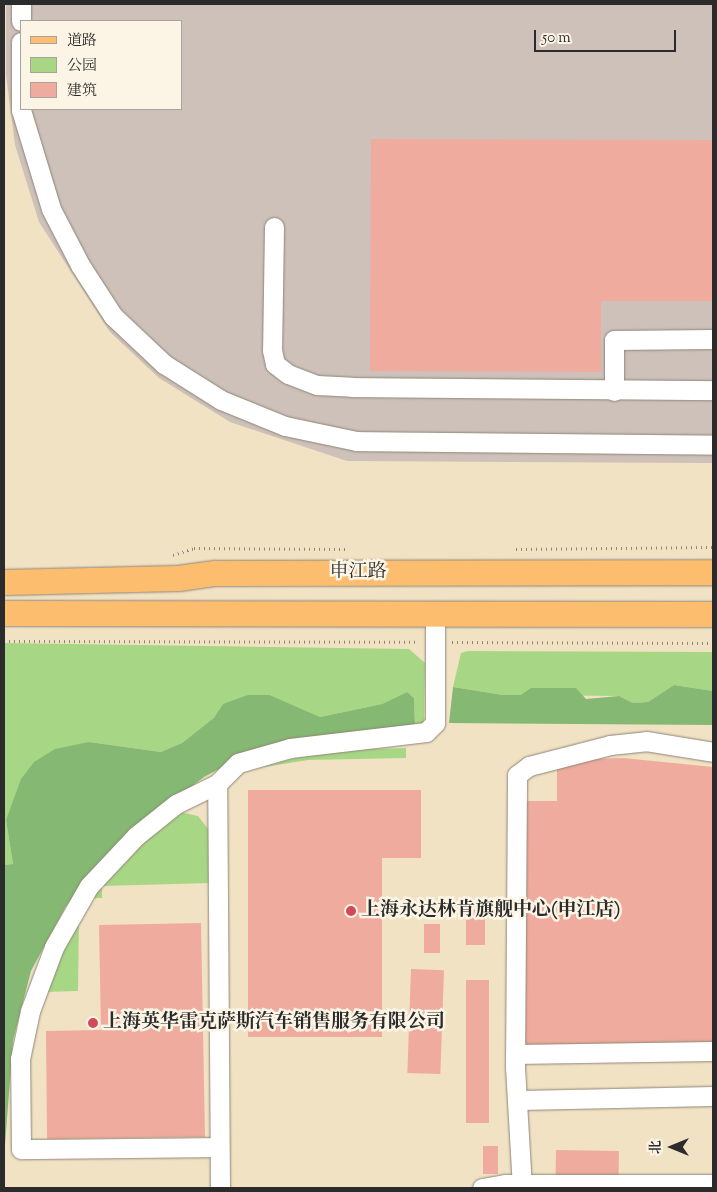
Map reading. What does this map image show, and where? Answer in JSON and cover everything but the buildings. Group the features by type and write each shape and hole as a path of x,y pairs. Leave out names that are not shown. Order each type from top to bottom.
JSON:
{"main road":[{"name":"申江路","path":"4,582 178,578 214,573 713,572"},
{"path":"4,613 435,616 713,614"}],"street":[{"path":"21,4 21,20"},
{"path":"23,110 23,118 51,209 80,265 113,316 164,364 221,400 285,426 356,441 713,445"},
{"path":"274,227 272,350 275,364 288,374 317,384 352,387 614,391 713,390"},
{"path":"614,391 614,340 713,339"},
{"path":"216,1148 21,1149 20,1059 30,1011 54,947 89,886 162,814 217,784 238,763 290,748 426,732 435,723 435,616"},
{"path":"521,1186 520,1100 514,1054 517,775 529,766 610,744 646,741 713,752"},
{"path":"217,784 221,864 216,1148 220,1188"},
{"path":"514,1054 713,1051"},
{"path":"520,1100 713,1096"},
{"path":"482,1188 713,1184"}],"path":[{"path":"4,641 713,643"}],"shaded area":[{"path":"6,4 713,4 713,463 347,461 230,422 159,378 110,332 39,222 15,145 6,75"}],"green space":[{"path":"4,643 409,649 425,663 424,723 415,725 414,698 407,692 382,704 320,717 270,695 223,704 215,718 182,743 161,752 89,742 6,820 13,864 4,865"},
{"path":"468,651 713,652 713,691 674,685 648,702 633,703 619,696 503,695 453,687 461,653"},
{"path":"674,685 713,691 713,725 449,723 453,687 503,695 521,695 531,688 576,688 586,699 619,696 633,703 648,702"},
{"path":"407,692 414,698 415,725 245,755 204,777 119,841 66,906 31,971 13,1040 4,1159 4,865 13,864 6,820 21,779 34,762 55,749 89,742 161,752 182,743 214,718 223,704 248,695 270,695 320,717 382,704"},
{"path":"406,748 406,758 308,760 245,770 331,750"},
{"path":"175,811 198,816 212,834 211,883 102,886 102,898 92,898 79,919 78,991 44,992 92,890"}],"place":[{"name":"上海永达林肯旗舰中心(申江店)","path":"351,911"},
{"name":"上海英华雷克萨斯汽车销售服务有限公司","path":"93,1023"}]}
